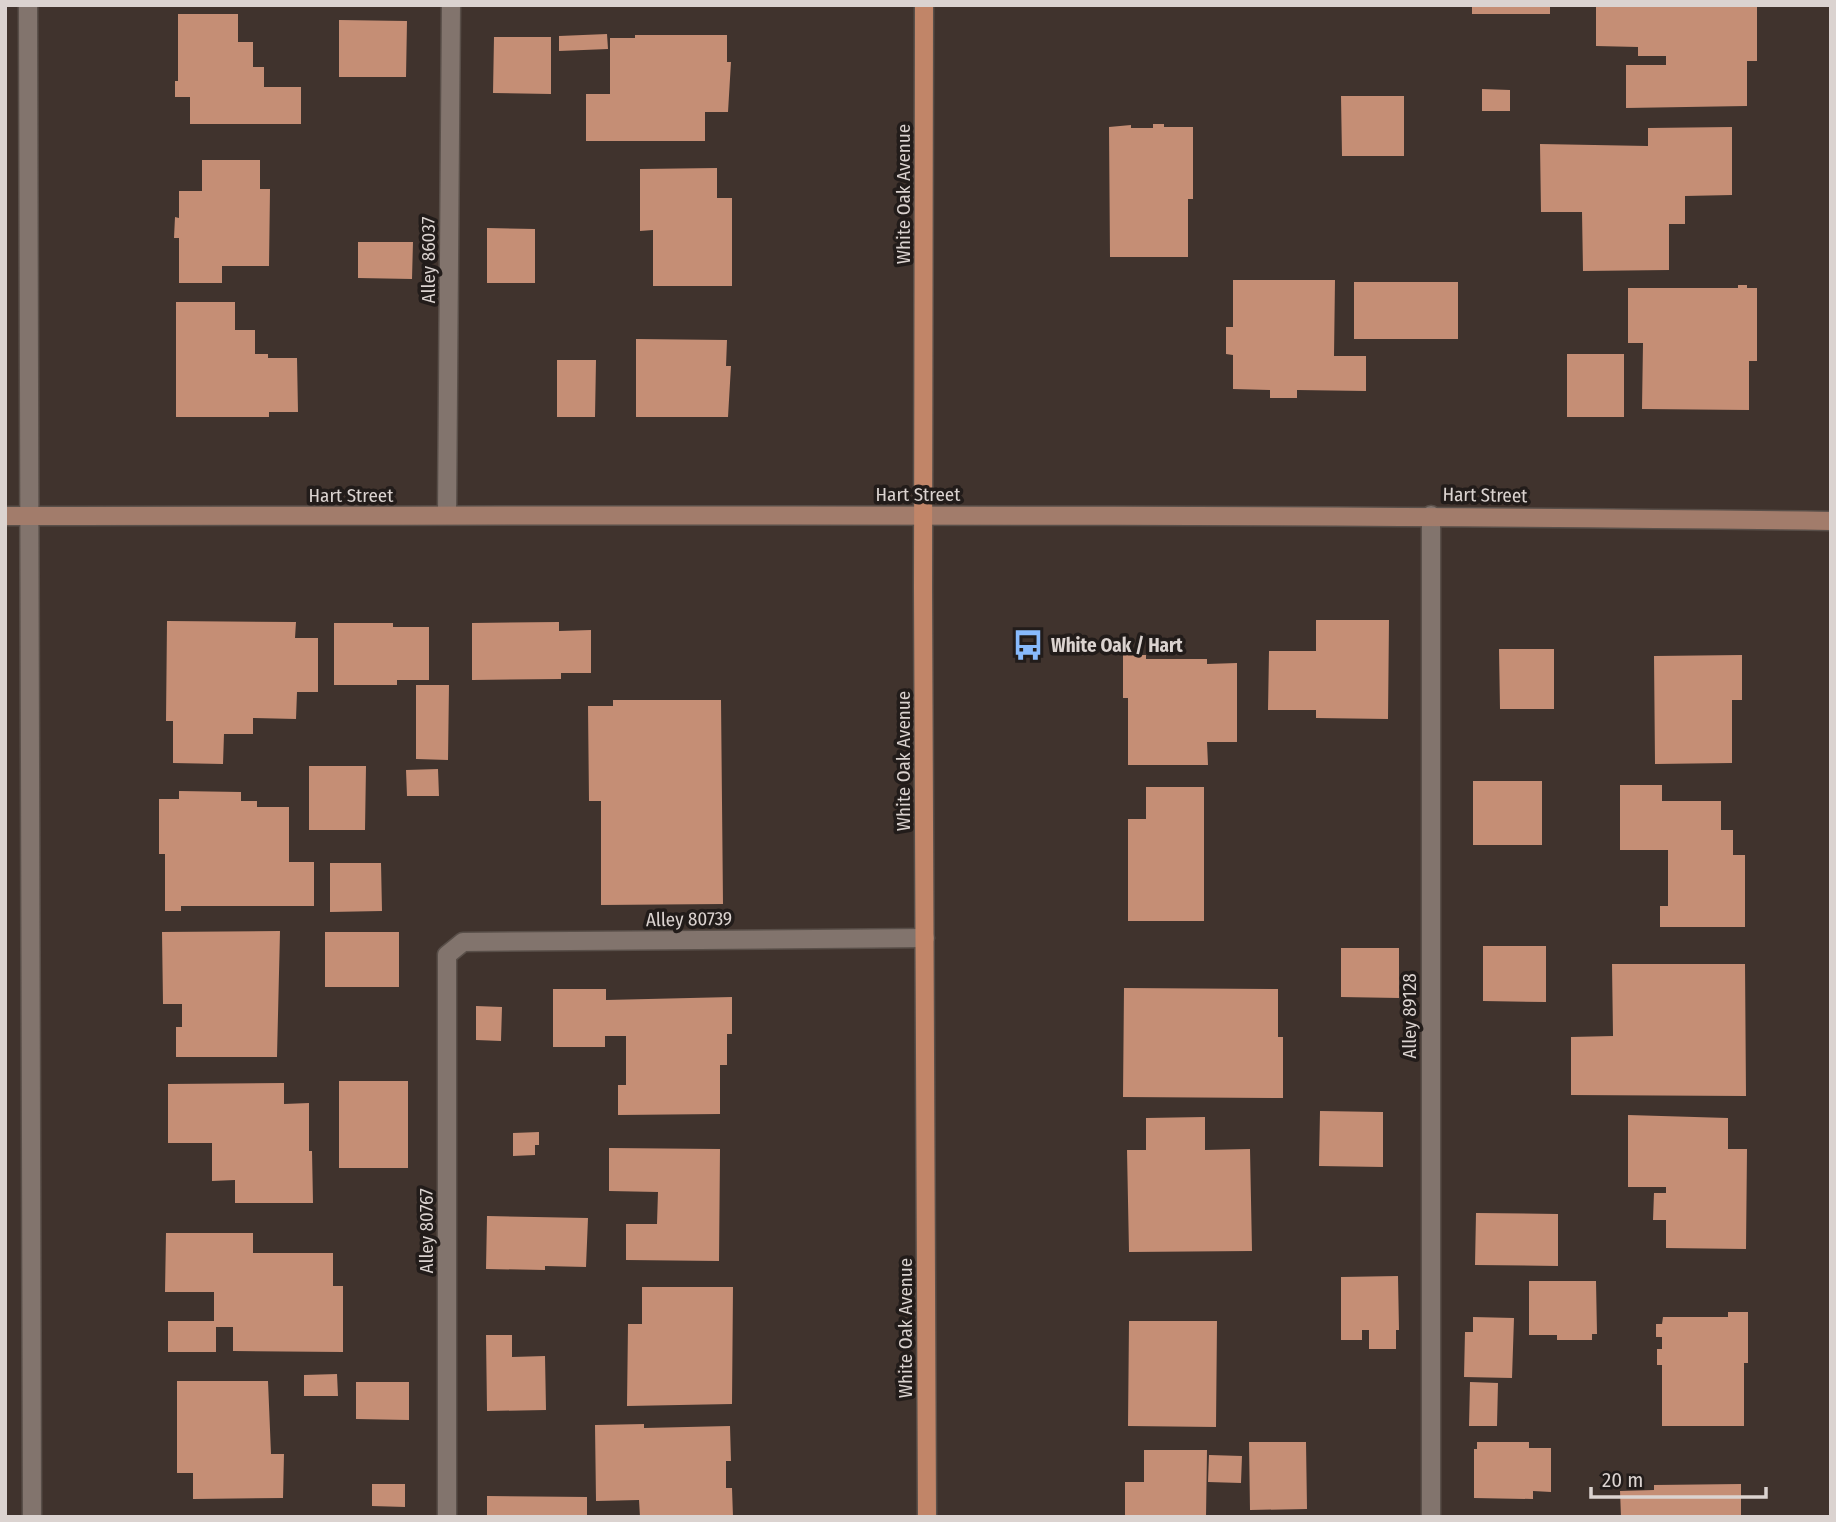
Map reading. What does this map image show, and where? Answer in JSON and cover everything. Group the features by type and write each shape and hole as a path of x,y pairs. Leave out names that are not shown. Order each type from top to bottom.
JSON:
{"main road":[{"name":"White Oak Avenue","path":"924,5 927,1517"}],"street":[{"path":"28,5 32,1517"},
{"name":"Alley 86037","path":"447,516 451,5"},
{"name":"Hart Street","path":"5,516 1431,516 1831,521"},
{"name":"Alley 89128","path":"1431,516 1431,1517"},
{"name":"Alley 80739","path":"455,949 463,942 925,937"},
{"name":"Alley 80767","path":"447,1517 447,955 455,949"}],"building":[{"path":"1472,5 1550,5 1550,14 1472,14"},
{"path":"1596,5 1757,5 1757,61 1747,61 1747,106 1626,108 1626,65 1666,65 1666,56 1638,56 1638,47 1596,46"},
{"path":"178,14 238,14 238,42 253,42 253,67 264,67 264,87 301,87 301,124 190,124 190,97 175,97 175,81 178,81"},
{"path":"339,20 407,21 406,77 339,77"},
{"path":"607,34 608,49 559,51 559,36"},
{"path":"635,35 727,35 727,62 731,62 728,112 705,112 705,141 586,141 586,94 610,94 610,38 635,38"},
{"path":"494,37 551,37 551,94 493,93"},
{"path":"1482,89 1510,90 1510,111 1482,111"},
{"path":"1341,96 1404,96 1404,156 1342,156"},
{"path":"1153,124 1164,124 1164,127 1193,127 1193,199 1188,199 1188,257 1110,257 1109,127 1131,125 1131,128 1153,128"},
{"path":"1732,127 1732,195 1685,196 1685,224 1669,224 1669,270 1583,271 1582,212 1541,212 1540,144 1648,146 1648,128"},
{"path":"202,160 260,160 260,189 270,189 269,266 222,266 222,283 179,283 179,238 174,238 175,217 179,218 179,191 202,191"},
{"path":"717,168 717,198 732,198 732,286 653,286 653,230 640,231 640,169"},
{"path":"487,228 535,229 535,283 487,283"},
{"path":"358,242 413,242 412,279 358,278"},
{"path":"1233,280 1335,280 1334,356 1366,356 1366,391 1297,390 1297,398 1270,398 1270,390 1233,389 1233,355 1226,354 1226,327 1233,327"},
{"path":"1354,282 1458,282 1458,339 1354,339"},
{"path":"1738,285 1757,288 1757,361 1749,361 1749,410 1642,409 1643,343 1628,343 1628,288 1738,288"},
{"path":"176,302 235,302 235,330 255,330 255,354 268,354 268,358 297,358 298,412 269,412 269,417 176,417"},
{"path":"636,339 727,340 726,366 731,366 728,417 636,417"},
{"path":"1567,354 1624,354 1624,417 1567,417"},
{"path":"557,360 596,360 595,417 557,417"},
{"path":"1316,620 1389,620 1388,719 1316,718 1316,710 1268,710 1269,651 1316,651"},
{"path":"167,621 296,622 295,638 318,638 318,692 297,692 296,719 253,718 253,734 224,734 223,764 173,763 173,721 166,721"},
{"path":"559,622 559,631 591,630 591,673 561,673 561,679 472,680 472,623"},
{"path":"334,623 393,623 393,627 429,627 429,680 397,680 397,685 334,685"},
{"path":"1499,649 1554,649 1554,709 1500,709"},
{"path":"1123,655 1146,655 1146,659 1207,659 1207,664 1237,663 1237,742 1207,742 1208,765 1128,765 1128,698 1123,698"},
{"path":"1742,655 1742,700 1732,700 1732,763 1655,764 1654,656"},
{"path":"416,685 449,685 448,760 416,759"},
{"path":"613,700 721,700 723,904 601,905 601,801 589,801 588,706 613,706"},
{"path":"309,766 366,766 365,830 309,830"},
{"path":"438,769 439,796 407,796 406,770"},
{"path":"1473,781 1542,781 1542,845 1473,845"},
{"path":"1620,785 1662,785 1662,801 1721,801 1721,830 1733,830 1733,855 1745,855 1745,927 1660,927 1660,906 1668,906 1668,850 1620,850"},
{"path":"1146,787 1204,787 1204,921 1128,921 1128,819 1146,819"},
{"path":"179,791 241,792 241,801 257,801 257,807 289,807 289,862 314,862 314,906 181,906 181,911 165,911 165,854 159,854 159,799 179,799"},
{"path":"330,863 381,863 382,911 330,912"},
{"path":"280,931 277,1057 176,1057 176,1027 182,1027 182,1004 163,1004 162,932"},
{"path":"325,932 399,932 399,987 325,987"},
{"path":"1483,946 1546,946 1546,1002 1483,1001"},
{"path":"1341,948 1399,948 1399,998 1341,997"},
{"path":"1612,964 1745,964 1746,1096 1571,1095 1571,1037 1613,1036"},
{"path":"1124,988 1278,989 1278,1037 1283,1037 1283,1098 1123,1097"},
{"path":"553,989 606,989 606,1000 732,997 732,1034 727,1034 727,1065 720,1065 720,1114 618,1115 618,1085 626,1085 626,1036 605,1036 605,1047 553,1047"},
{"path":"476,1006 502,1007 501,1041 476,1040"},
{"path":"339,1081 408,1081 408,1168 339,1168"},
{"path":"284,1083 284,1104 309,1103 313,1203 235,1203 235,1180 212,1181 212,1143 168,1143 168,1084"},
{"path":"1320,1111 1383,1112 1383,1167 1319,1166"},
{"path":"1628,1115 1728,1118 1728,1149 1747,1149 1746,1249 1666,1248 1666,1220 1653,1220 1654,1193 1666,1193 1666,1187 1628,1187"},
{"path":"1205,1117 1205,1150 1250,1149 1252,1251 1129,1252 1127,1150 1146,1150 1146,1118"},
{"path":"539,1132 539,1145 535,1145 535,1155 513,1156 513,1133"},
{"path":"609,1148 720,1149 719,1261 626,1260 626,1224 657,1224 658,1192 609,1191"},
{"path":"1476,1213 1558,1214 1558,1266 1475,1265"},
{"path":"487,1216 588,1218 586,1267 545,1266 545,1270 486,1269"},
{"path":"166,1233 253,1233 253,1253 333,1253 333,1286 343,1286 343,1352 233,1351 233,1327 216,1327 216,1352 168,1352 168,1321 214,1321 214,1292 165,1292"},
{"path":"1398,1276 1399,1330 1396,1330 1396,1349 1369,1349 1369,1330 1362,1330 1362,1340 1341,1340 1341,1277"},
{"path":"1529,1281 1596,1281 1597,1334 1592,1334 1592,1340 1557,1340 1557,1335 1529,1335"},
{"path":"642,1287 733,1287 732,1404 627,1406 628,1324 642,1324"},
{"path":"1728,1312 1748,1312 1748,1363 1744,1363 1744,1426 1662,1426 1662,1365 1657,1365 1657,1349 1662,1349 1662,1337 1656,1337 1656,1324 1662,1324 1663,1317 1728,1317"},
{"path":"1473,1317 1514,1318 1512,1378 1464,1377 1465,1332 1473,1332"},
{"path":"1129,1321 1217,1321 1216,1427 1128,1426"},
{"path":"486,1335 512,1335 512,1357 545,1356 546,1410 487,1411"},
{"path":"337,1374 338,1396 304,1396 304,1375"},
{"path":"177,1381 268,1381 271,1454 284,1454 283,1498 193,1499 193,1473 177,1473"},
{"path":"356,1382 409,1382 409,1420 356,1419"},
{"path":"1470,1382 1498,1383 1497,1426 1469,1426"},
{"path":"644,1424 644,1428 730,1426 731,1461 726,1461 726,1488 732,1488 733,1517 640,1517 639,1500 596,1501 595,1425"},
{"path":"1249,1442 1306,1442 1307,1509 1250,1510"},
{"path":"1477,1442 1529,1442 1529,1448 1551,1448 1551,1492 1533,1491 1533,1499 1474,1498 1474,1449 1477,1449"},
{"path":"1144,1450 1207,1450 1206,1517 1125,1517 1125,1482 1144,1482"},
{"path":"1209,1455 1242,1456 1241,1483 1208,1482"},
{"path":"372,1484 405,1484 405,1507 372,1506"},
{"path":"1741,1484 1741,1517 1621,1517 1620,1491 1654,1490 1654,1485"},
{"path":"487,1496 587,1497 587,1517 487,1517"}],"place":[{"name":"White Oak / Hart","path":"1028,645"}]}
